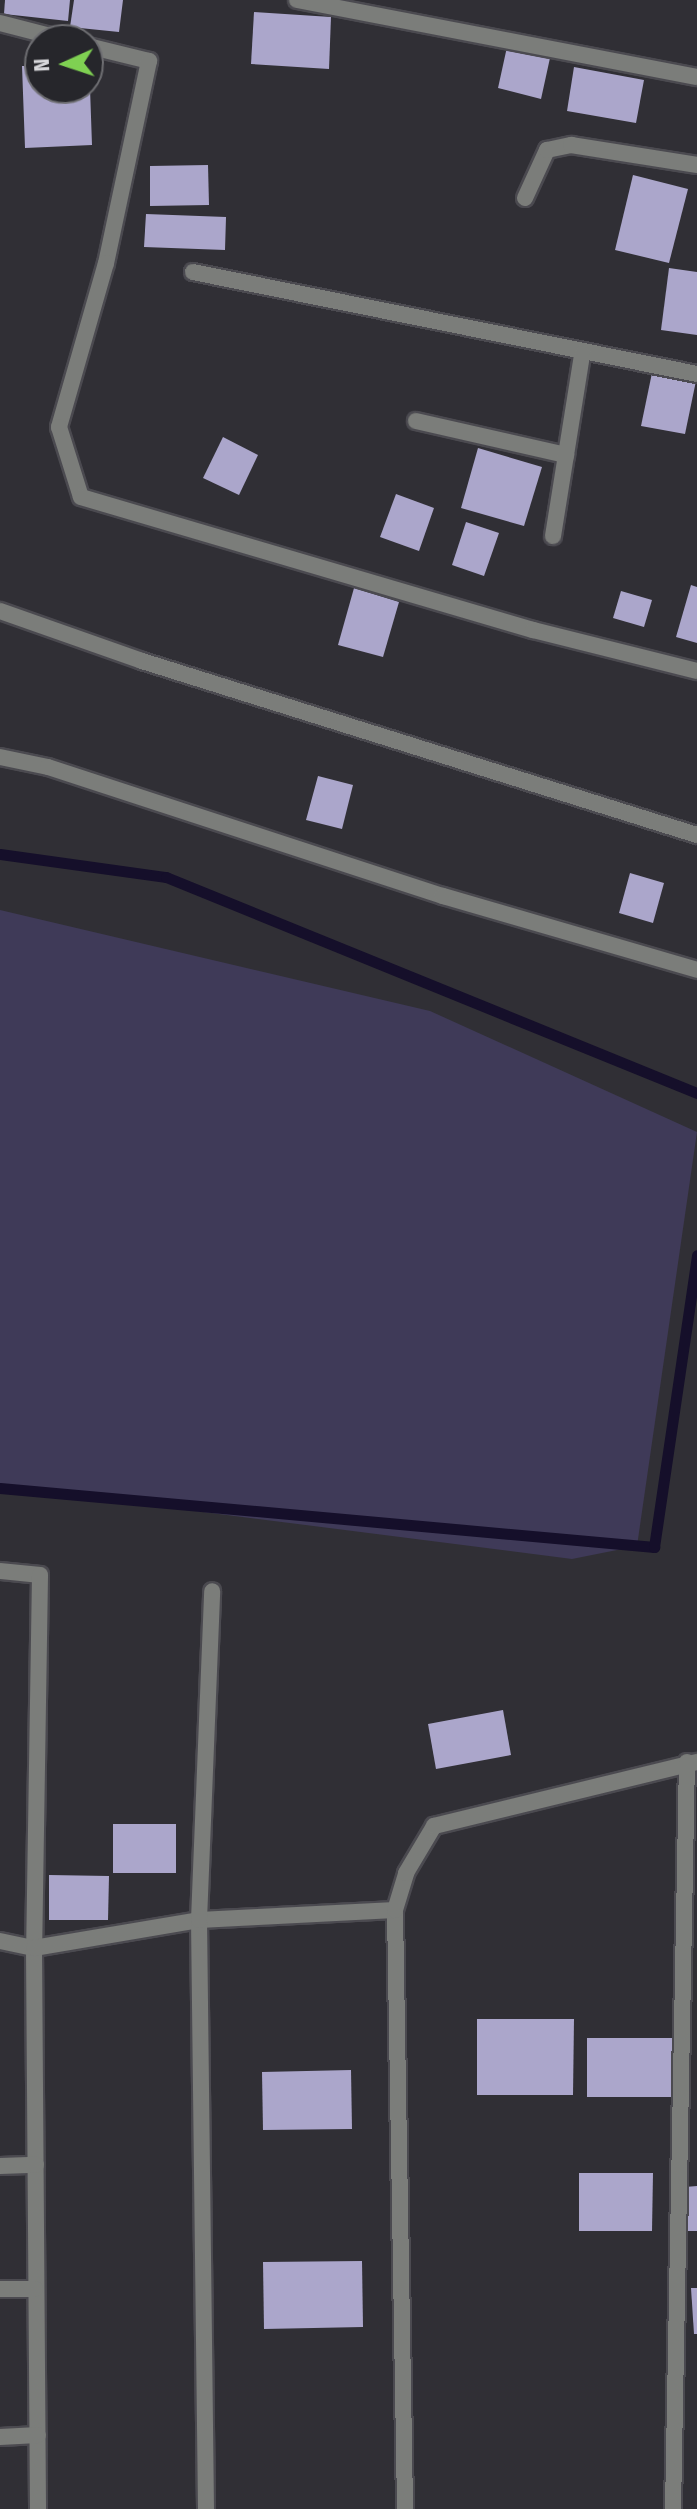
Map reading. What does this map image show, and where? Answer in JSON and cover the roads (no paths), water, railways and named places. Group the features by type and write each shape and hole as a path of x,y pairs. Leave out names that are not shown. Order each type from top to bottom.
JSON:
{"street":[{"path":"297,0 326,3 697,77"},
{"path":"0,23 24,29"},
{"path":"104,50 149,61 106,263 59,427 81,497 533,630 697,671"},
{"path":"525,198 547,150 571,145 697,165"},
{"path":"193,272 582,354 697,374"},
{"path":"553,536 582,354"},
{"path":"416,421 566,455"},
{"path":"0,611 142,661 697,835"},
{"path":"0,757 48,767 443,896 697,970"},
{"path":"0,1571 40,1575 34,1948 38,2509"},
{"path":"206,2509 199,1920 212,1591"},
{"path":"405,2509 395,1910 406,1873 434,1826 692,1762 673,2509"},
{"path":"0,1941 34,1948 199,1920 395,1910"},
{"path":"0,2166 36,2165"},
{"path":"0,2289 35,2289"},
{"path":"0,2437 38,2435"}],"waterway":[{"path":"0,854 166,877 697,1093"},
{"path":"0,1488 654,1547 697,1255"}]}
